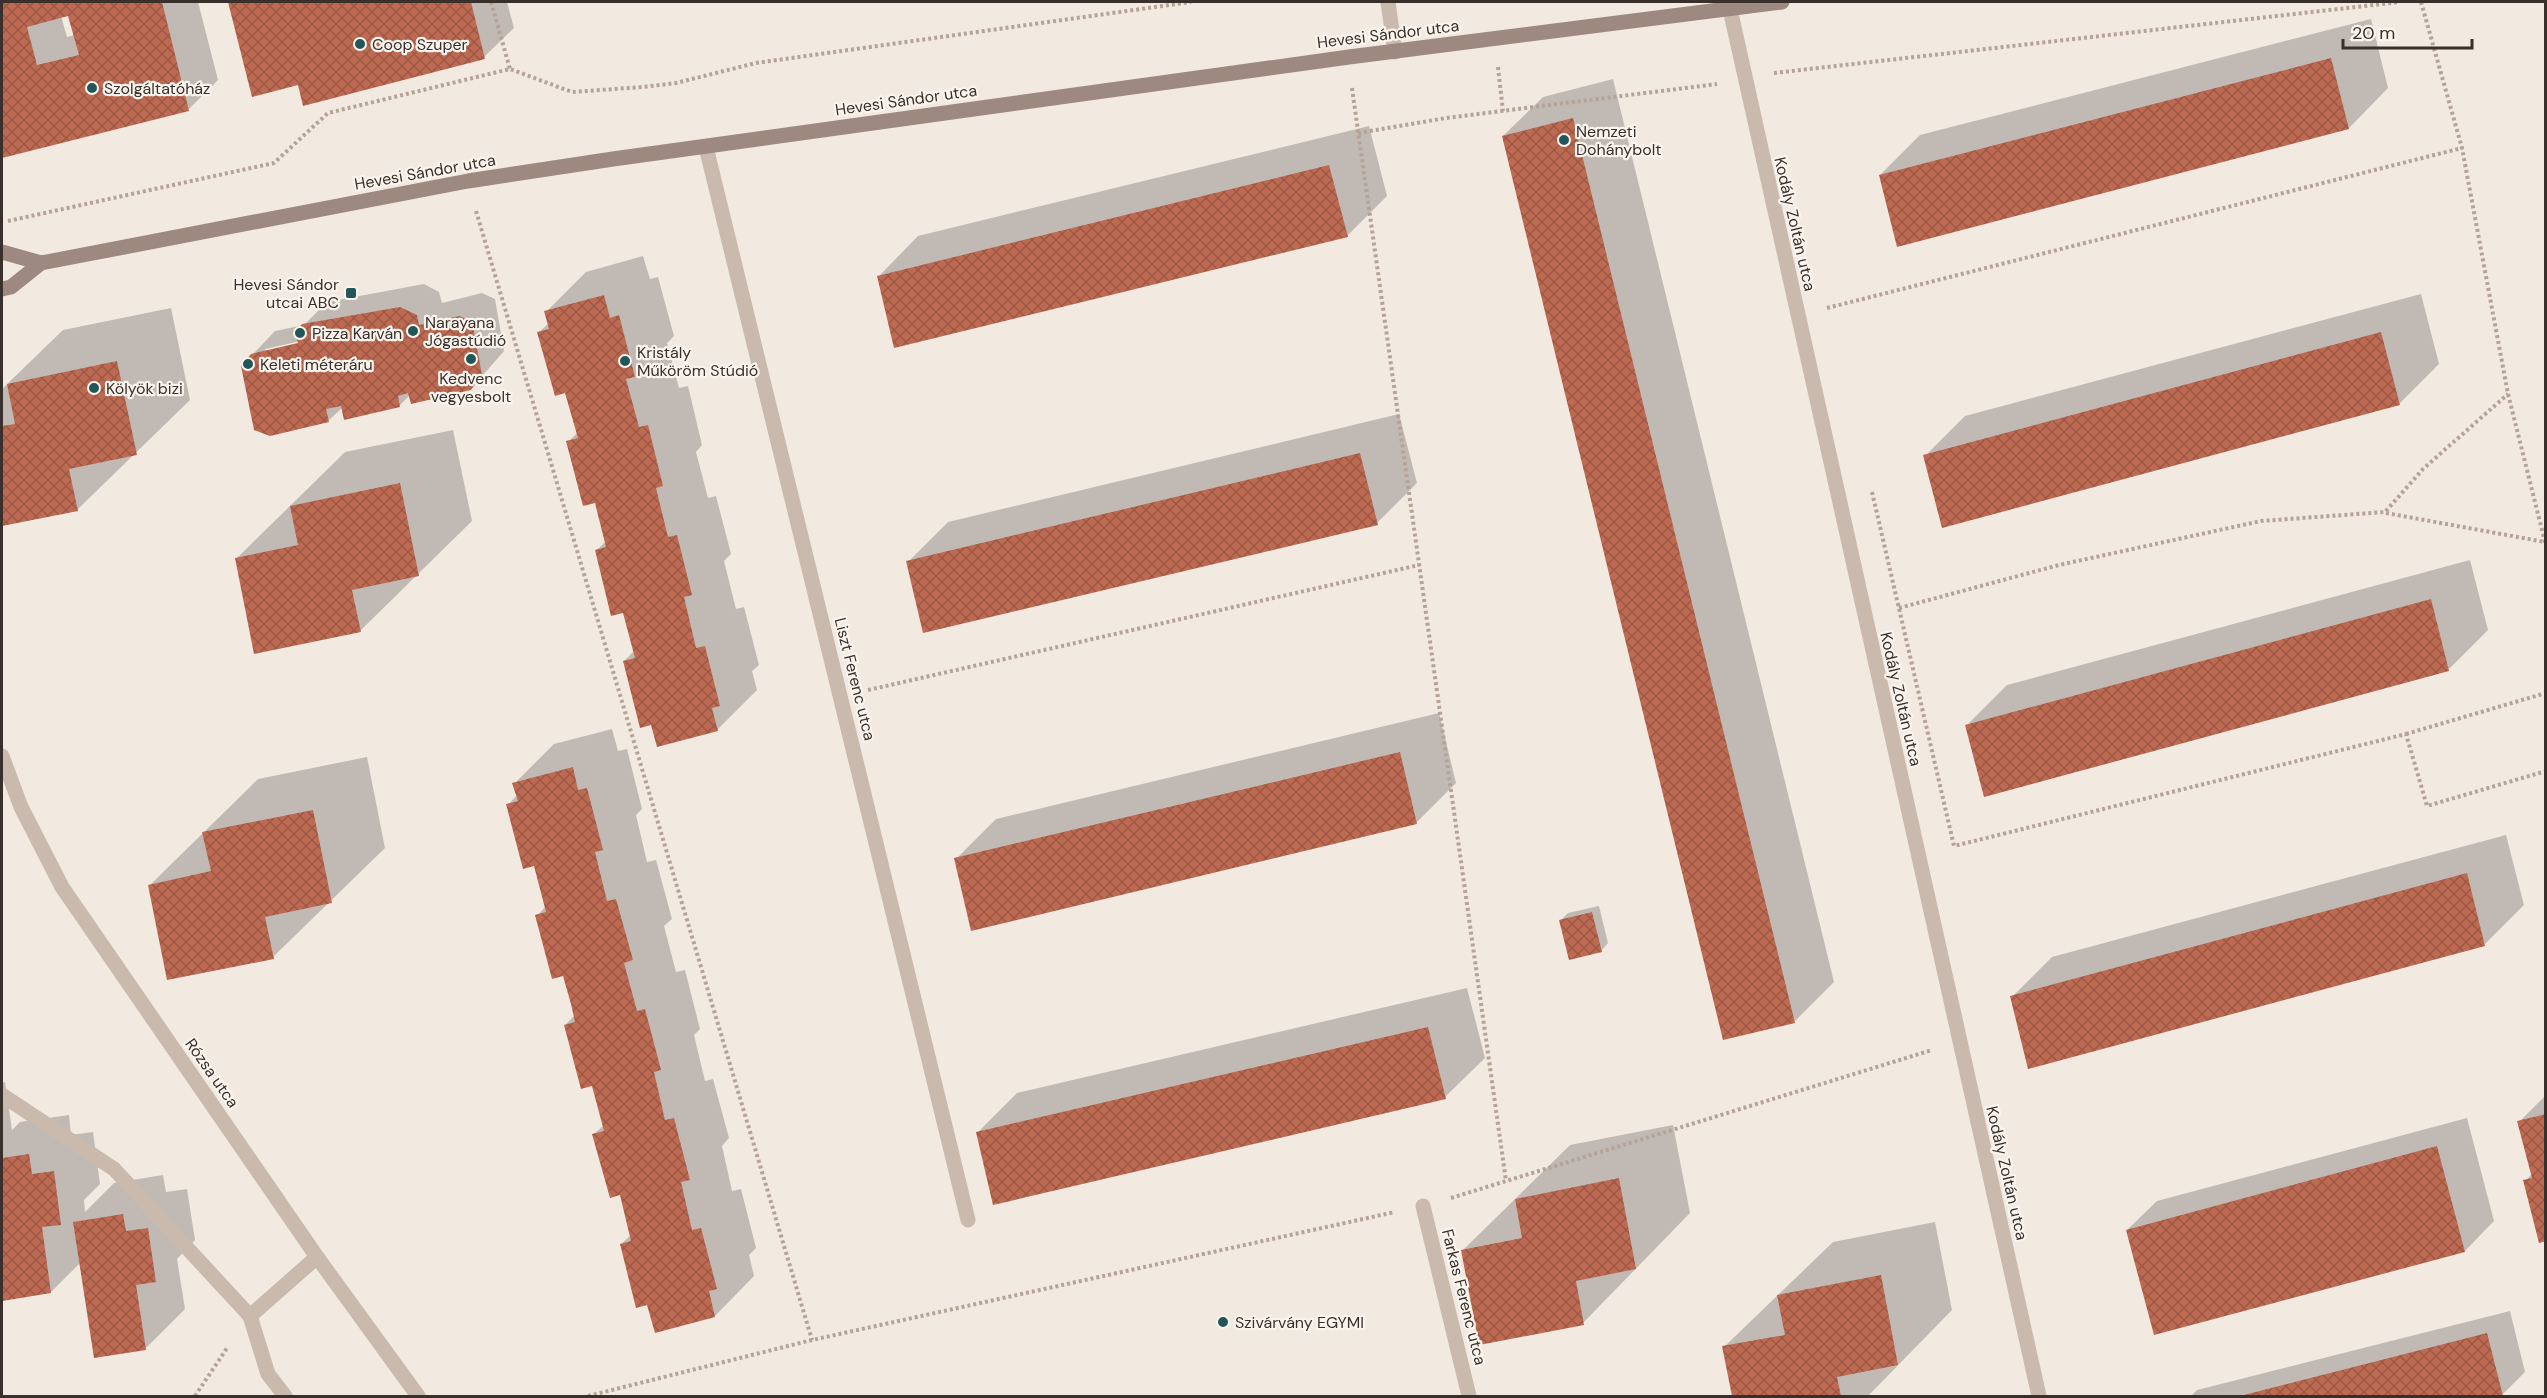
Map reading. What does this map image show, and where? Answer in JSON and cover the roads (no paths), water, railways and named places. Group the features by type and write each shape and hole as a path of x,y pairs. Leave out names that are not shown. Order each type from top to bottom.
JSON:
{"main road":[{"name":"Hevesi Sándor utca","path":"2,252 40,263 468,182 1349,57 1782,2"},
{"name":"Hevesi Sándor utca","path":"2,289 11,287 40,263"}],"street":[{"path":"1388,2 1395,52"},
{"name":"Kodály Zoltán utca","path":"1730,9 1744,81 2039,1396"},
{"name":"Liszt Ferenc utca","path":"706,147 968,1220"},
{"name":"Rózsa utca","path":"2,756 21,807 62,887 317,1257 418,1396"},
{"path":"2,1095 114,1169 250,1316 268,1374 285,1396"},
{"name":"Farkas Ferenc utca","path":"1423,1206 1470,1396"},
{"path":"250,1316 317,1257"}],"place":[{"name":"Coop Szuper","path":"360,44"},
{"name":"Szolgáltatóház","path":"92,88"},
{"name":"Nemzeti Dohánybolt","path":"1564,140"},
{"name":"Hevesi Sándor utcai ABC","path":"351,293"},
{"name":"Narayana Jógastúdió","path":"413,331"},
{"name":"Pizza Karván","path":"300,333"},
{"name":"Kedvenc vegyesbolt","path":"471,359"},
{"name":"Kristály Műköröm Stúdió","path":"625,361"},
{"name":"Keleti méteráru","path":"248,364"},
{"name":"Kölyök bizi","path":"94,388"},
{"name":"Szivárvány EGYMI","path":"1223,1322"}]}
